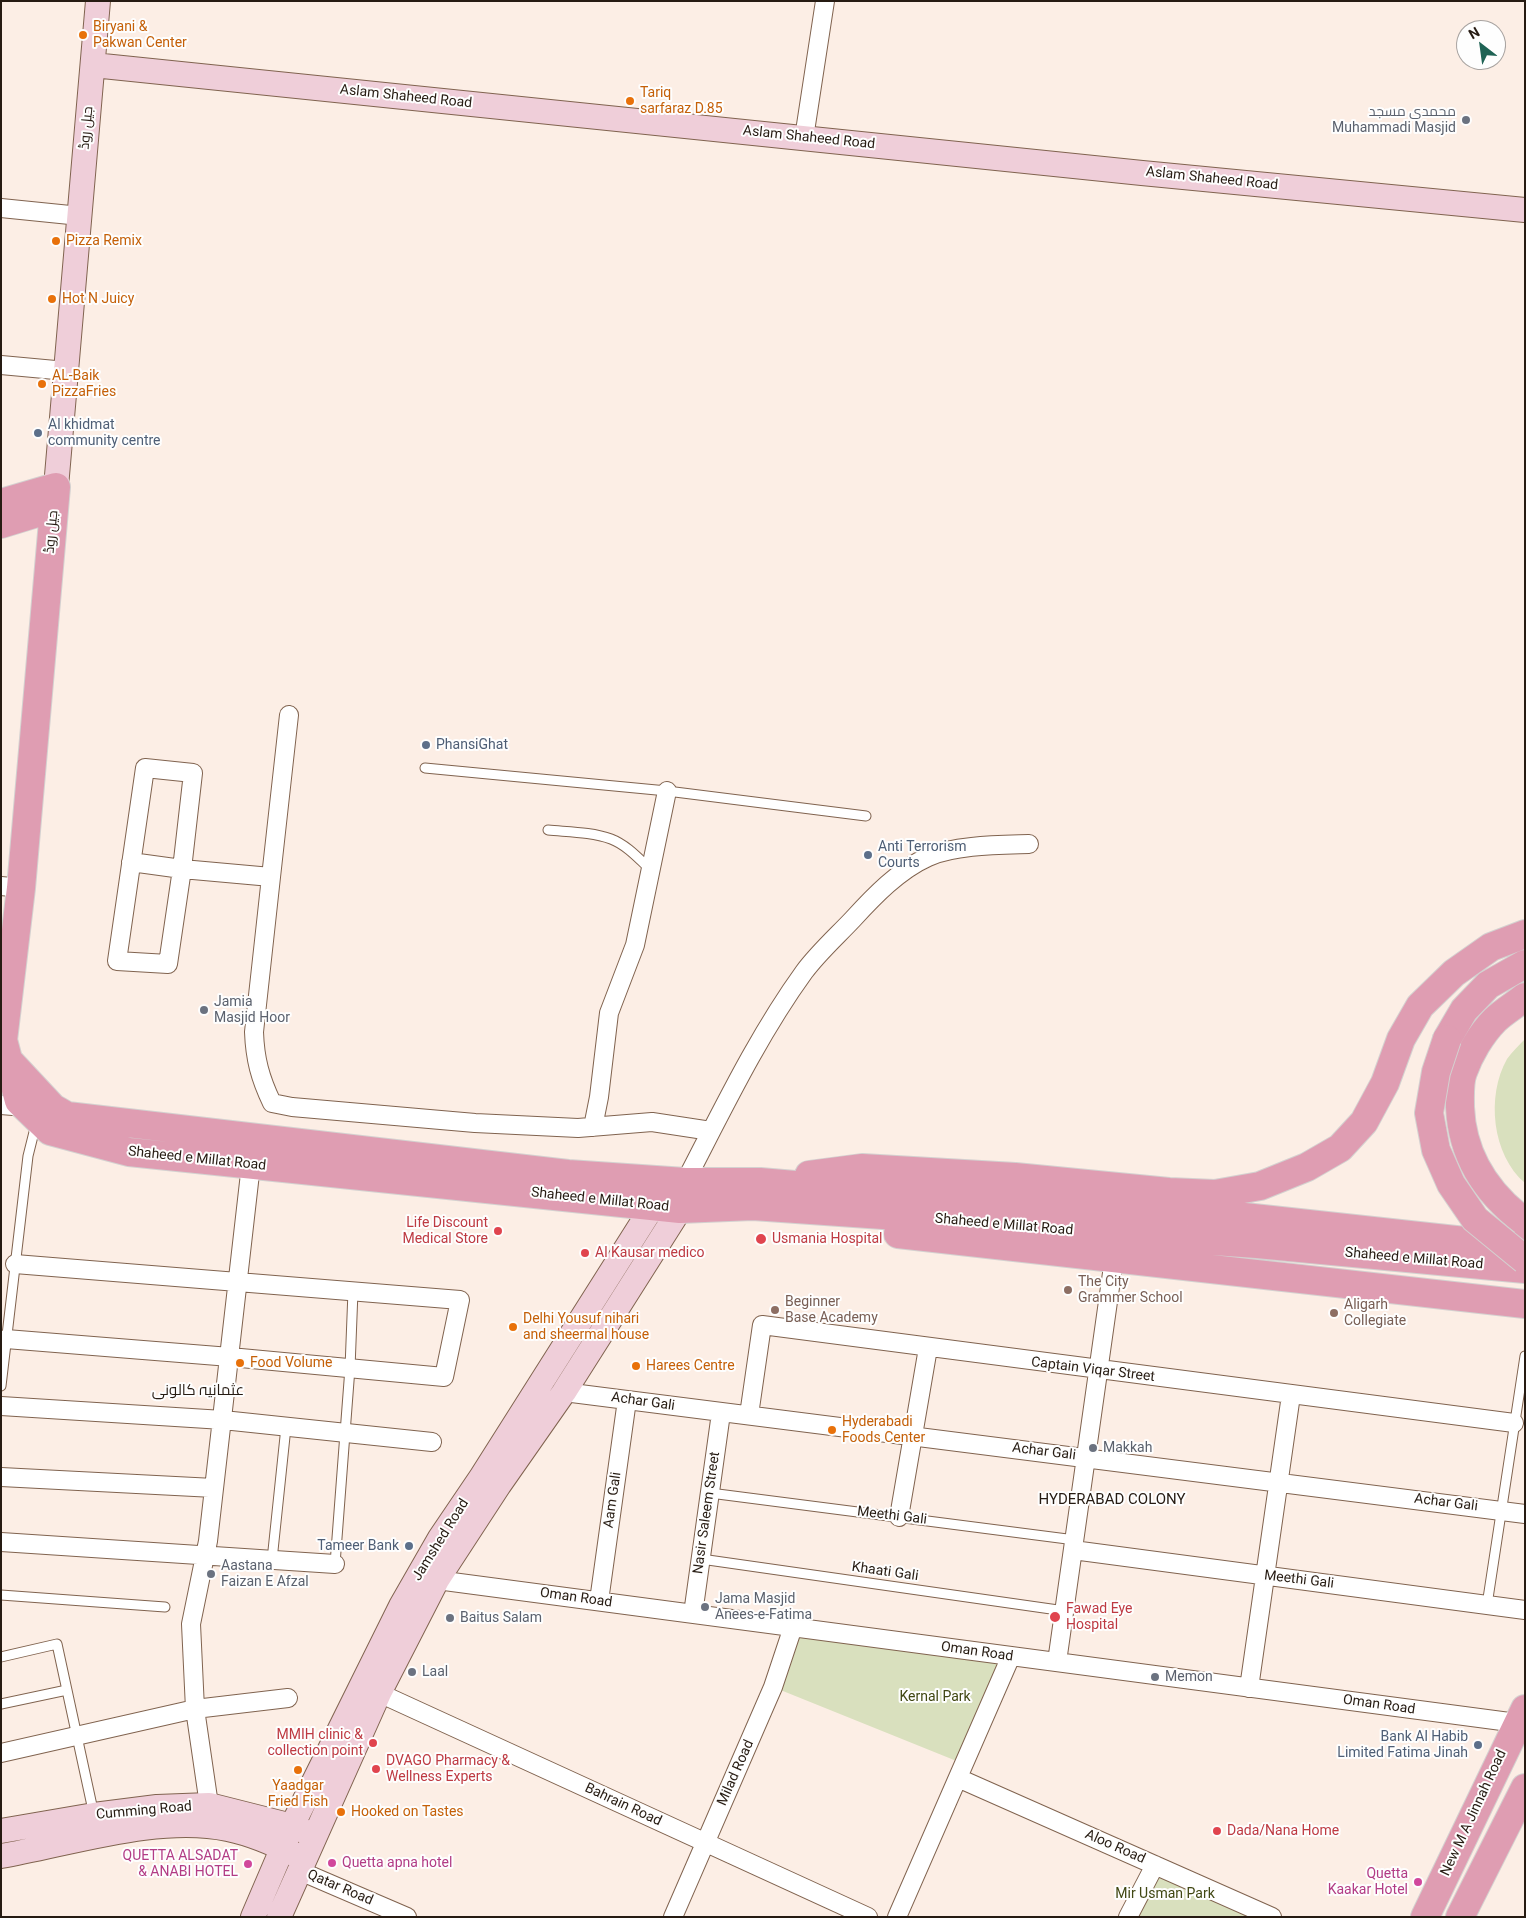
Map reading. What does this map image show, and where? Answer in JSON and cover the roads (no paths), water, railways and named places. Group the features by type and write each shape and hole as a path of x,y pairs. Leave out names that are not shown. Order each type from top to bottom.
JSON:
{"main road":[{"path":"1,504 55,497"},
{"path":"1,524 55,497"},
{"name":"جیل روڈ","path":"9,1061 3,1040 3,1027 11,887 55,497"},
{"path":"757,1194 862,1168 1015,1177 1215,1194 1260,1186 1307,1168 1340,1148 1364,1122 1385,1083 1401,1039 1420,1006 1454,973 1491,948 1525,934"},
{"path":"1525,964 1488,985 1464,1010 1447,1039 1436,1072 1429,1112 1436,1150 1451,1184 1475,1219 1525,1260"},
{"path":"1525,997 1494,1020 1476,1046 1462,1073 1460,1097 1461,1119 1467,1150 1481,1177 1495,1196 1525,1222"},
{"name":"Shaheed e Millat Road","path":"9,1061 21,1110 50,1131 129,1152 653,1206 677,1193"},
{"name":"Shaheed e Millat Road","path":"9,1061 53,1108 67,1116 568,1174 677,1193"},
{"path":"677,1193 992,1202 1189,1212 1525,1248"},
{"path":"757,1194 763,1220 769,1224 904,1235 1525,1304"},
{"name":"Shaheed e Millat Road","path":"757,1194 1100,1233 1257,1244 1525,1269"},
{"name":"New M A Jinnah Road","path":"1425,1917 1521,1716"},
{"path":"1460,1917 1525,1788"}],"street":[{"name":"جیل روڈ","path":"55,497 98,1"},
{"path":"804,138 825,1"},
{"name":"Aslam Shaheed Road","path":"93,66 1525,210"},
{"path":"1,208 80,216"},
{"path":"1,365 66,371"},
{"path":"289,715 254,1032 255,1055 263,1084 272,1103 292,1108 475,1123 593,1127 652,1122 711,1131"},
{"path":"145,768 193,774 182,870 168,964 117,961 145,768"},
{"path":"593,1127 599,1097 609,1013 635,945 652,871 667,791"},
{"path":"677,1193 748,1060 805,971 867,904 900,875 928,857 946,851 1029,844"},
{"path":"131,862 182,870 272,877"},
{"path":"209,1805 195,1709 191,1624 205,1554 223,1420 254,1137"},
{"name":"Jamshed Road","path":"279,1917 379,1693 437,1580 499,1485 564,1392 677,1193"},
{"name":"Jamshed Road","path":"253,1917 292,1826 397,1615 440,1538 653,1206"},
{"path":"1058,1662 1114,1259"},
{"path":"6,1339 444,1377 460,1300 15,1264"},
{"name":"Captain Viqar Street","path":"749,1415 762,1325 1514,1424"},
{"path":"899,1517 928,1348"},
{"name":"Achar Gali","path":"564,1392 1525,1514"},
{"path":"1249,1688 1291,1395"},
{"name":"Aam Gali","path":"599,1601 627,1400"},
{"path":"1,1406 223,1420 432,1442"},
{"name":"Nasir Saleem Street","path":"693,1614 721,1412"},
{"path":"1,1478 214,1488"},
{"path":"1,1542 335,1564"},
{"name":"Meethi Gali","path":"1074,1545 1265,1576 1525,1610"},
{"name":"Oman Road","path":"437,1580 1249,1688 1521,1716"},
{"name":"Milad Road","path":"673,1917 773,1687 793,1627"},
{"path":"897,1917 1011,1656"},
{"name":"Bahrain Road","path":"379,1693 868,1917"},
{"path":"1,1753 195,1709 288,1698"},
{"name":"Aloo Road","path":"958,1778 1272,1917"},
{"name":"Cumming Road","path":"1,1831 94,1815 156,1807 209,1805 292,1826 314,1836"},
{"name":"Cumming Road","path":"1,1856 104,1835 171,1825 201,1825 229,1829 282,1848 302,1865"},
{"name":"Qatar Road","path":"302,1865 407,1917"},
{"path":"1128,1917 1155,1865"}],"lane":[{"path":"425,768 667,791 866,816"},
{"path":"548,830 581,833 612,840 635,855 652,871"},
{"path":"1,1386 28,1156 21,1110"},
{"path":"335,1564 350,1368 353,1291"},
{"path":"1487,1605 1525,1356"},
{"path":"272,1560 286,1427"},
{"name":"Meethi Gali","path":"710,1493 899,1517 1074,1545"},
{"name":"Khaati Gali","path":"701,1559 1065,1611"},
{"path":"1,1595 165,1607"},
{"path":"1,1657 57,1644 94,1815"},
{"path":"1,1704 68,1690"}],"place":[{"name":"Biryani & Pakwan Center","path":"83,35"},
{"name":"Tariq sarfaraz D.85","path":"630,101"},
{"name":"محمدی مسجد Muhammadi Masjid","path":"1466,120"},
{"name":"Pizza Remix","path":"56,241"},
{"name":"Hot N Juicy","path":"52,299"},
{"name":"AL-Baik PizzaFries","path":"42,384"},
{"name":"Al khidmat community centre","path":"38,433"},
{"name":"PhansiGhat","path":"426,745"},
{"name":"Anti Terrorism Courts","path":"868,855"},
{"name":"Jamia Masjid Hoor","path":"204,1010"},
{"name":"Life Discount Medical Store","path":"498,1231"},
{"name":"Usmania Hospital","path":"761,1239"},
{"name":"Al Kausar medico","path":"585,1253"},
{"name":"The City Grammer School","path":"1068,1290"},
{"name":"Beginner Base Academy","path":"775,1310"},
{"name":"Aligarh Collegiate","path":"1334,1313"},
{"name":"Delhi Yousuf nihari and sheermal house","path":"513,1327"},
{"name":"Food Volume","path":"240,1363"},
{"name":"Harees Centre","path":"636,1366"},
{"name":"Hyderabadi Foods Center","path":"832,1430"},
{"name":"Makkah","path":"1093,1448"},
{"name":"Tameer Bank","path":"409,1546"},
{"name":"Aastana Faizan E Afzal","path":"211,1574"},
{"name":"Jama Masjid Anees-e-Fatima","path":"705,1607"},
{"name":"Fawad Eye Hospital","path":"1055,1617"},
{"name":"Baitus Salam","path":"450,1618"},
{"name":"Laal","path":"412,1672"},
{"name":"Memon","path":"1155,1677"},
{"name":"MMIH clinic & collection point","path":"373,1743"},
{"name":"Bank Al Habib Limited Fatima Jinah","path":"1478,1745"},
{"name":"DVAGO Pharmacy & Wellness Experts","path":"376,1769"},
{"name":"Yaadgar Fried Fish","path":"298,1770"},
{"name":"Hooked on Tastes","path":"341,1812"},
{"name":"Dada/Nana Home","path":"1217,1831"},
{"name":"Quetta apna hotel","path":"332,1863"},
{"name":"QUETTA ALSADAT & ANABI HOTEL","path":"248,1864"},
{"name":"Quetta Kaakar Hotel","path":"1418,1882"}],"district":[{"name":"عثمانیہ کالونی","path":"198,1391"},
{"name":"HYDERABAD COLONY","path":"1112,1500"}],"park label":[{"name":"Kernal Park","path":"935,1697"},
{"name":"Mir Usman Park","path":"1165,1894"}]}
